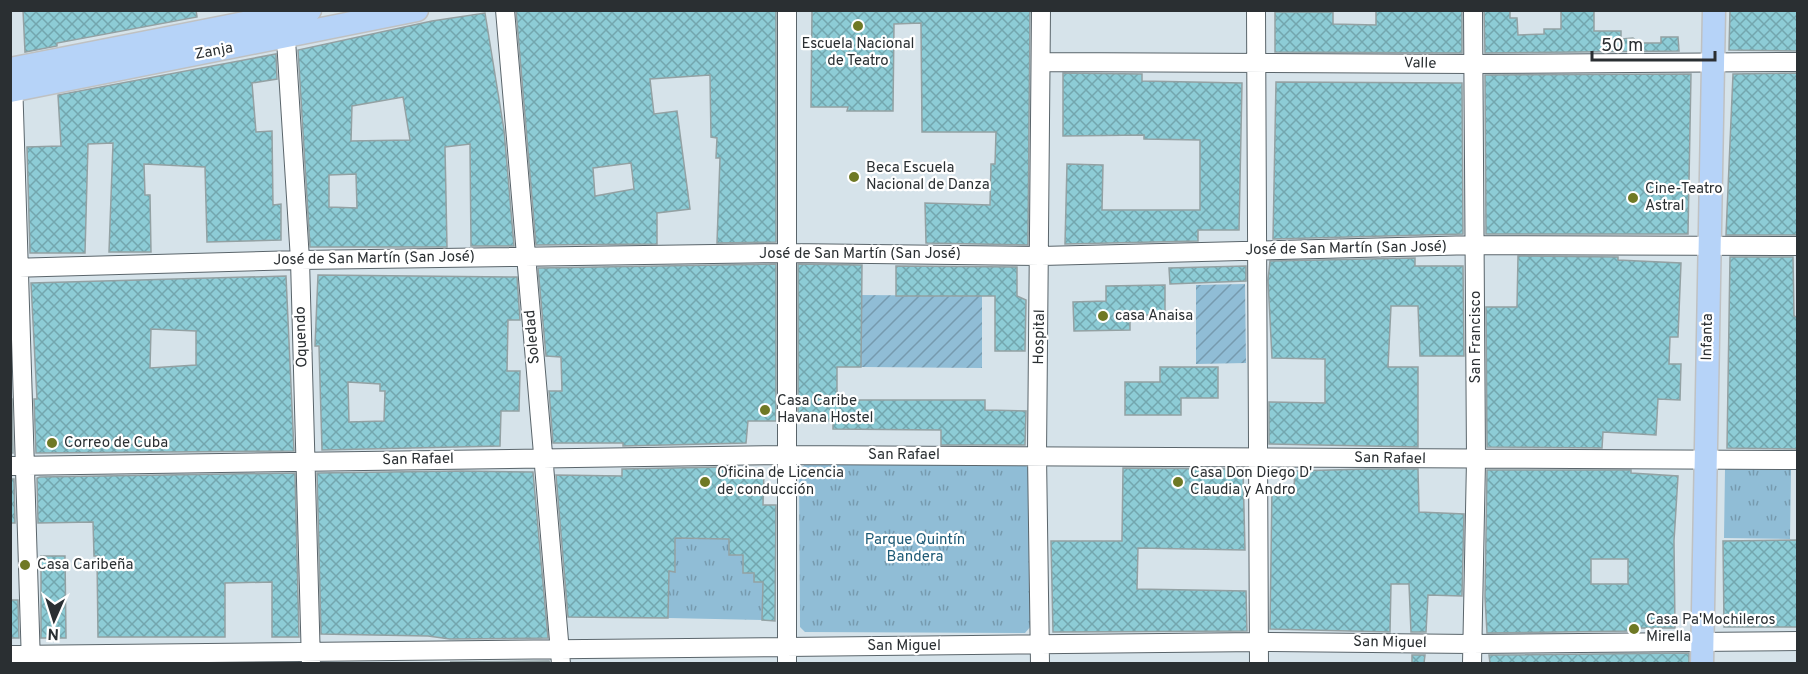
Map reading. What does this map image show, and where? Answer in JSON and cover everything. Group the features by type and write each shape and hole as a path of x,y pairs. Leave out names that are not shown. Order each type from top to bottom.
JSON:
{"main road":[{"name":"Zanja","path":"284,21 310,10"},
{"name":"Zanja","path":"11,77 284,21 417,10"},
{"name":"Infanta","path":"1702,652 1714,10"}],"street":[{"name":"Soledad","path":"505,10 561,657"},
{"path":"787,10 787,655"},
{"name":"Hospital","path":"1040,655 1037,455 1041,256 1041,10"},
{"path":"1256,10 1259,663"},
{"name":"San Francisco","path":"1472,663 1476,460 1473,10"},
{"name":"Oquendo","path":"284,21 300,260 311,659"},
{"name":"Valle","path":"1042,62 1255,61 1472,64 1797,62"},
{"path":"11,77 17,466 31,660"},
{"name":"José de San Martín (San José)","path":"14,268 300,260 788,253 1041,256 1476,246 1710,244 1797,246"},
{"name":"San Rafael","path":"17,466 787,455 1797,460"},
{"name":"San Miguel","path":"10,656 31,660 1040,655 1260,642 1472,644 1702,652 1797,641"}],"green space":[{"path":"1245,284 1246,363 1196,364 1196,285"},
{"path":"861,295 982,296 982,368 861,367"},
{"name":"Parque Quintín Bandera","path":"805,464 1025,464 1031,472 1031,626 1025,633 805,632 800,627 799,471"},
{"path":"1725,469 1791,470 1790,539 1724,538"},
{"path":"675,538 729,539 729,555 743,555 743,573 754,573 754,582 763,582 762,620 668,618 669,571 675,571"}],"building":[{"path":"23,10 196,10 197,17 57,43 57,46 25,52"},
{"path":"516,10 776,10 776,242 717,243 720,158 716,158 717,138 711,137 710,75 650,79 654,114 677,111 690,209 657,213 657,244 536,245","holes":["631,163 634,189 595,196 593,168"]},
{"path":"812,10 1030,10 1028,245 926,243 925,203 990,205 991,164 995,164 996,132 922,132 921,23 894,24 893,111 847,111 848,107 811,107"},
{"path":"1376,10 1462,10 1462,53 1275,52 1275,12 1333,12 1333,24 1376,25"},
{"path":"1484,10 1510,10 1510,18 1517,18 1518,35 1544,34 1544,29 1561,29 1561,10 1594,10 1594,31 1621,31 1621,39 1633,38 1638,43 1661,43 1661,37 1678,37 1679,51 1485,53"},
{"path":"1730,10 1797,10 1797,51 1729,50"},
{"path":"485,13 504,130 514,246 471,246 470,144 445,147 447,247 310,247 298,50 432,21","holes":["403,97 410,140 351,141 352,106","356,174 357,208 329,207 329,175"]},
{"path":"276,54 277,79 252,83 256,132 272,131 273,205 281,204 281,240 207,242 205,167 144,164 145,195 150,195 151,252 109,252 113,143 88,144 85,253 30,253 27,147 61,146 58,95"},
{"path":"1063,73 1142,74 1142,81 1242,83 1239,230 1198,230 1198,241 1065,244 1067,164 1103,165 1102,210 1200,210 1200,140 1144,139 1144,135 1063,136"},
{"path":"1797,73 1797,235 1726,235 1733,74"},
{"path":"1691,74 1688,234 1486,234 1485,75"},
{"path":"1276,82 1462,83 1463,234 1273,239"},
{"path":"1518,256 1618,257 1618,260 1681,263 1678,337 1670,337 1669,364 1681,364 1680,400 1658,399 1656,435 1603,432 1602,448 1487,447 1486,307 1517,307"},
{"path":"1730,257 1793,257 1794,316 1797,317 1797,449 1727,448"},
{"path":"1415,258 1415,266 1463,266 1464,356 1420,356 1418,306 1391,306 1388,367 1418,367 1418,447 1269,444 1269,402 1325,403 1325,359 1272,358 1268,280 1270,261"},
{"path":"776,264 776,421 748,421 746,443 623,446 623,443 553,443 549,391 562,391 561,357 546,356 538,268"},
{"path":"798,264 862,265 861,367 837,367 837,400 985,400 985,410 1026,411 1025,445 941,445 941,430 833,429 833,421 798,421"},
{"path":"896,266 1017,267 1017,296 1026,300 1025,351 995,351 995,296 896,296"},
{"path":"1246,266 1246,281 1170,284 1169,268"},
{"path":"318,275 517,277 520,320 508,320 507,371 520,371 519,411 501,411 500,446 322,450 319,346 315,346","holes":["348,382 380,384 380,391 385,391 384,421 349,422"]},
{"path":"286,276 294,451 36,453 34,399 37,399 31,283","holes":["151,329 196,331 196,365 150,368"]},
{"path":"1165,285 1165,315 1130,315 1130,330 1074,331 1073,302 1106,301 1106,286"},
{"path":"1160,367 1218,367 1218,398 1181,398 1181,415 1125,415 1125,382 1160,382"},
{"path":"10,399 12,399 13,453 10,453"},
{"path":"722,467 764,470 763,505 776,505 775,621 762,620 763,582 754,582 754,573 743,573 743,555 729,555 729,539 675,538 675,572 669,571 668,618 568,617 556,475 622,476 622,469"},
{"path":"1123,468 1243,469 1245,550 1138,548 1137,589 1246,591 1247,631 1053,632 1051,541 1122,541"},
{"path":"1418,469 1419,512 1464,514 1462,596 1428,595 1426,632 1411,632 1409,584 1391,584 1390,632 1270,629 1272,486 1294,487 1295,471"},
{"path":"1487,470 1631,470 1631,473 1678,476 1674,541 1675,628 1631,628 1631,631 1487,633 1485,597","holes":["1591,559 1628,559 1628,584 1591,584"]},
{"path":"533,472 548,638 450,639 428,636 321,634 317,473"},
{"path":"295,473 299,637 272,637 272,582 225,583 225,637 98,637 97,556 94,556 93,522 38,523 37,478 40,477"},
{"path":"10,479 14,479 15,523 10,523"},
{"path":"1797,540 1797,627 1724,627 1723,541"},
{"path":"41,556 65,556 66,638 41,638"},
{"path":"10,600 18,600 19,638 10,638"},
{"path":"1689,653 1689,663 1490,663 1489,655"},
{"path":"1412,655 1425,655 1424,663 1412,663"},
{"path":"549,661 550,663 450,662"}],"place":[{"name":"Escuela Nacional de Teatro","path":"858,26"},
{"name":"Beca Escuela Nacional de Danza","path":"854,177"},
{"name":"Cine-Teatro Astral","path":"1633,198"},
{"name":"casa Anaisa","path":"1103,316"},
{"name":"Casa Caribe Havana Hostel","path":"765,410"},
{"name":"Correo de Cuba","path":"52,443"},
{"name":"Oficina de Licencia de conducción","path":"705,482"},
{"name":"Casa Don Diego D' Claudia y Andro","path":"1178,482"},
{"name":"Casa Caribeña","path":"25,565"},
{"name":"Casa Pa'Mochileros Mirella","path":"1634,629"}]}
